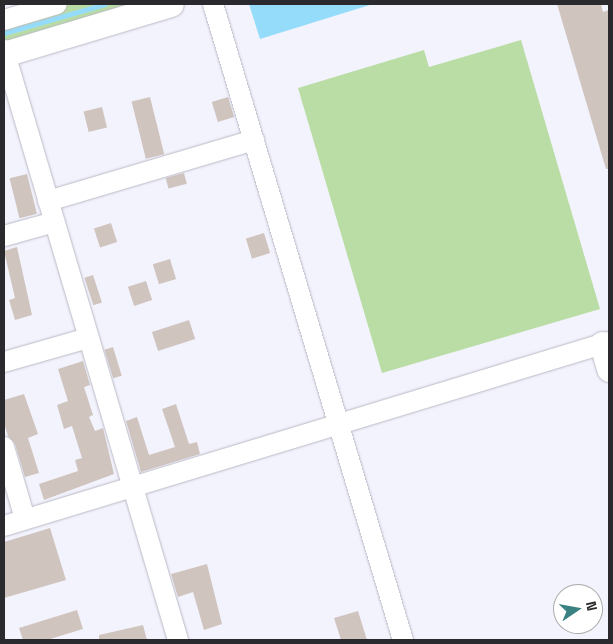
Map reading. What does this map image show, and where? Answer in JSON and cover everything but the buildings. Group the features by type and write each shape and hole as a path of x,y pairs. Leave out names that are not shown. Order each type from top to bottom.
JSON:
{"street":[{"path":"4,20 57,4"},
{"path":"172,4 4,53 178,640"},
{"path":"213,4 404,640"},
{"path":"48,201 254,140"},
{"path":"4,236 54,222"},
{"path":"4,362 88,338"},
{"path":"4,526 606,343 609,369"},
{"path":"4,447 24,520"}],"green space":[{"path":"71,4 172,4 4,54 4,24"},
{"path":"521,40 600,309 382,373 298,88 424,50 429,67"}],"water":[{"path":"249,4 373,4 260,39"}],"waterway":[{"path":"4,33 105,4"}]}
